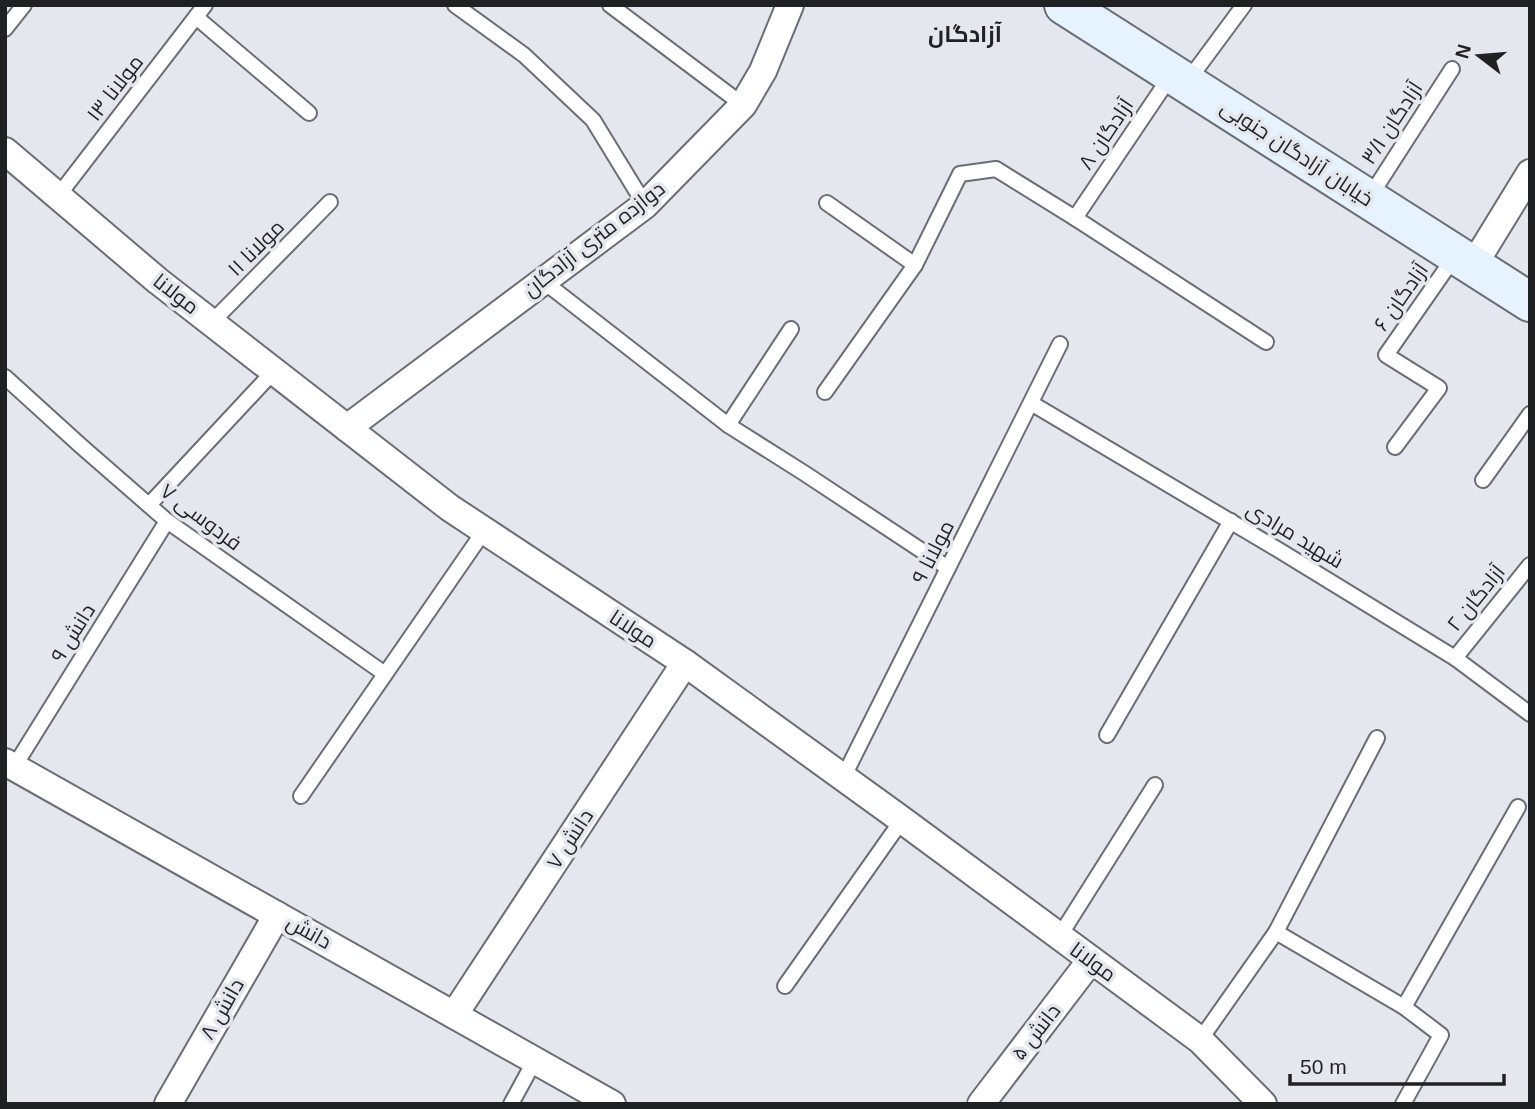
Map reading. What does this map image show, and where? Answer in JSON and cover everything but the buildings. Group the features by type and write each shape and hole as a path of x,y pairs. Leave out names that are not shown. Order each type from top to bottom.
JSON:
{"main road":[{"name":"خیابان آزادگان جنوبی","path":"1063,5 1530,302"}],"street":[{"name":"دوازده متری آزادگان","path":"347,428 645,205 743,105 763,71 790,5"},
{"name":"مولانا","path":"5,152 158,281 450,508 685,663 1200,1040 1249,1099"},
{"path":"1464,260 1530,173"},
{"name":"دانش ۷","path":"454,1015 685,663"},
{"name":"دانش","path":"10,764 612,1104"},
{"name":"دانش ۸","path":"168,1104 277,915"},
{"name":"دانش ۵","path":"981,1104 1091,960"}],"lane":[{"path":"5,29 24,5"},
{"path":"455,5 524,55 593,120 645,205"},
{"path":"610,5 743,105"},
{"name":"آزادگان ۸","path":"1075,218 1179,78 1244,5"},
{"path":"201,11 309,113"},
{"name":"مولانا ۱۳","path":"58,197 201,11"},
{"name":"آزادگان ۳/۱","path":"1368,199 1452,69"},
{"path":"825,392 915,265 960,174 996,170 1266,342"},
{"name":"مولانا ۱۱","path":"212,322 330,202"},
{"path":"827,203 915,265"},
{"name":"آزادگان ۶","path":"1395,447 1439,388 1386,355 1464,260"},
{"path":"543,281 728,425 948,568"},
{"path":"728,425 791,329"},
{"name":"مولانا ۹","path":"844,778 1060,344"},
{"path":"149,505 274,371"},
{"name":"فردوسی ۷","path":"5,377 167,521 385,674"},
{"name":"شهید مرادی","path":"1031,402 1455,658 1530,714"},
{"path":"1483,480 1530,414"},
{"name":"دانش ۹","path":"10,764 167,521"},
{"path":"1107,735 1231,521"},
{"path":"301,796 484,531"},
{"name":"آزادگان ۲","path":"1455,658 1530,565"},
{"path":"1200,1040 1276,932 1377,738"},
{"path":"1059,937 1155,785"},
{"path":"1404,1007 1518,807"},
{"path":"785,986 902,820"},
{"path":"1276,932 1404,1007 1441,1035 1403,1104"},
{"path":"511,1104 535,1060"}],"district":[{"name":"آزادگان","path":"965,34"}]}
